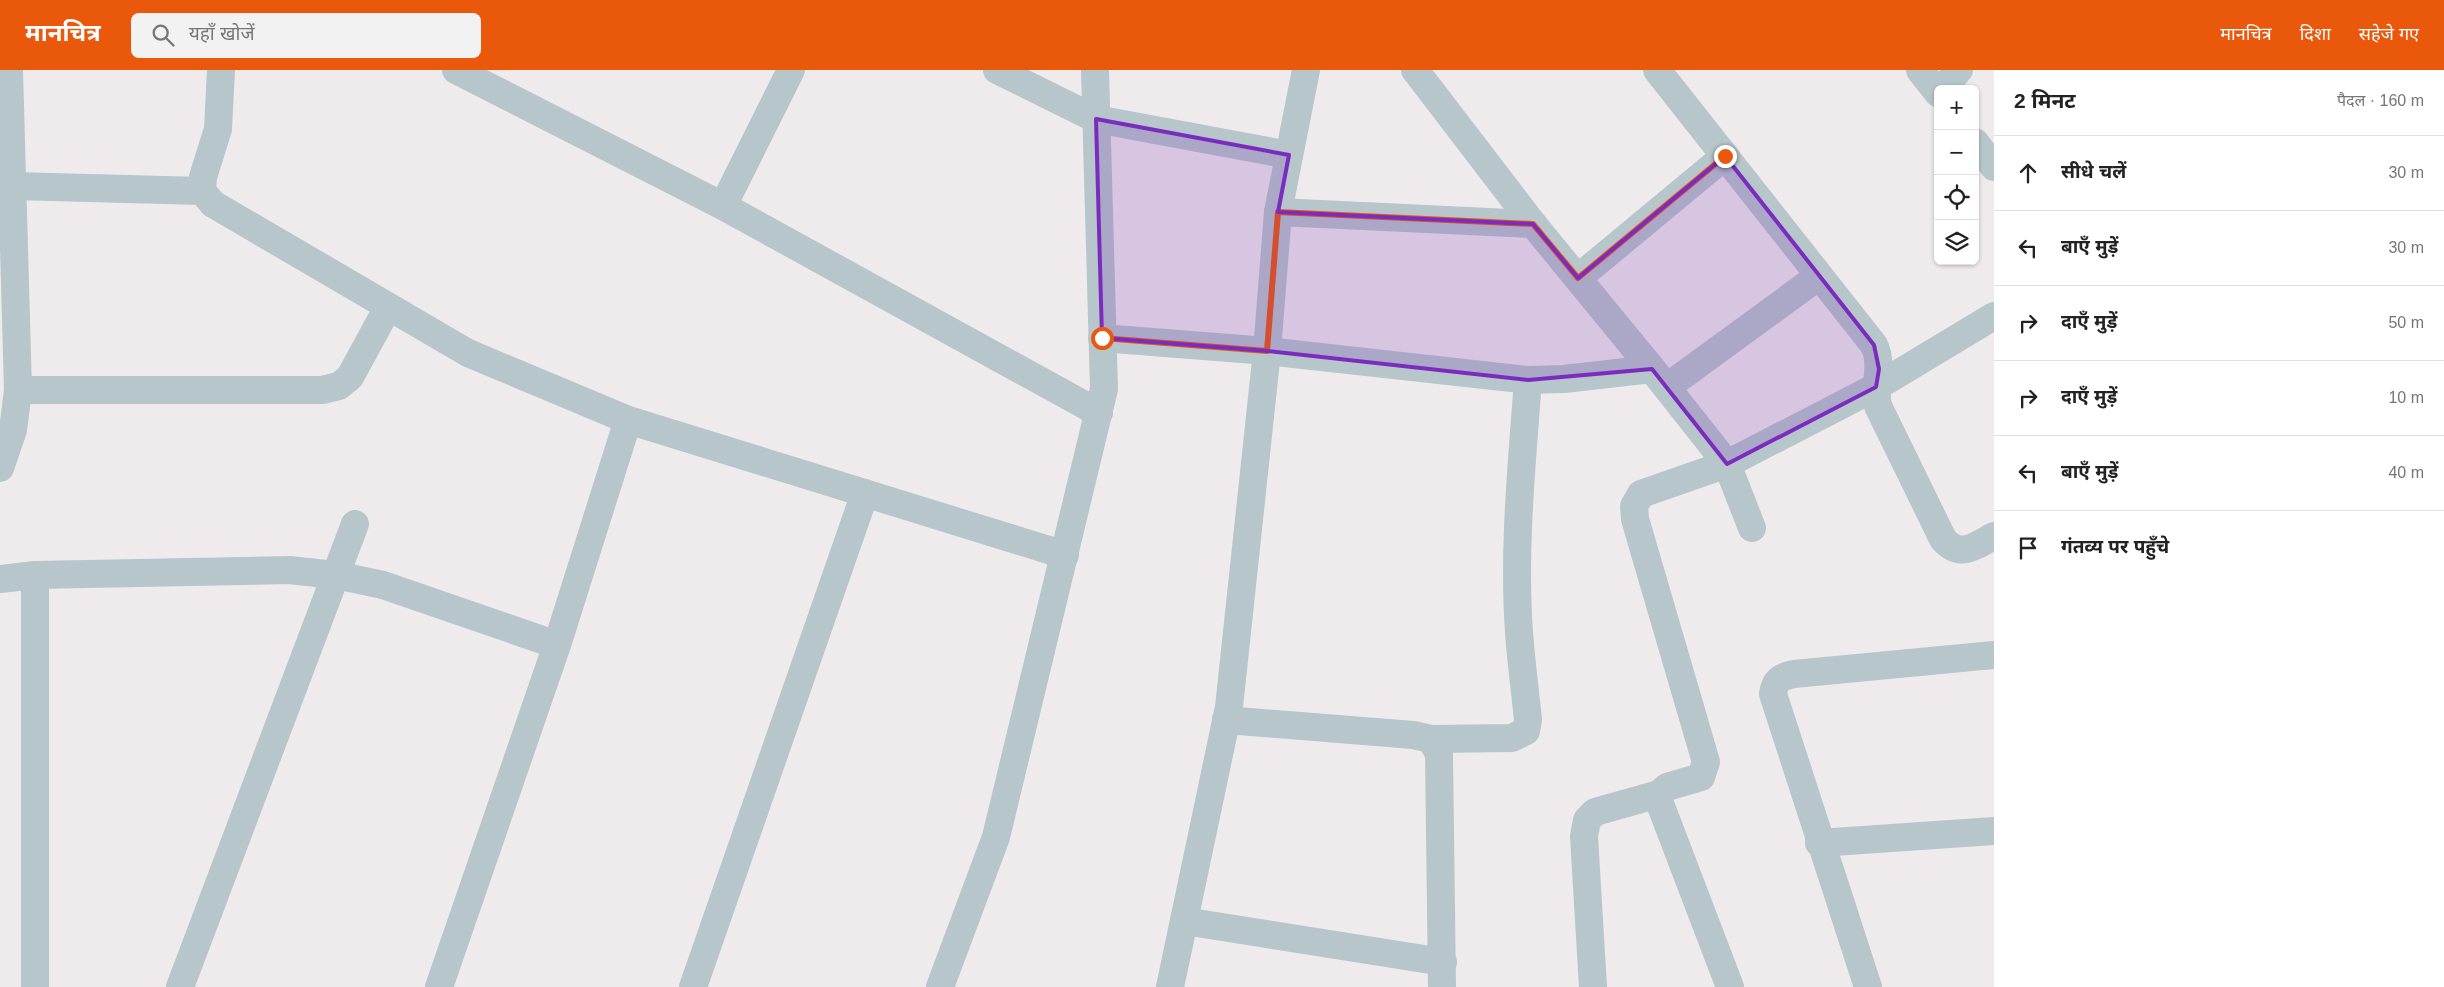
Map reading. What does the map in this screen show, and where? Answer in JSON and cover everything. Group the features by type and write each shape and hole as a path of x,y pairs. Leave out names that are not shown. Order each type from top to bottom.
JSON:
{"street":[{"path":"0,468 13,430 18,390 9,70"},
{"path":"221,70 218,129 203,177 202,191 212,204 468,353 628,420 1065,555"},
{"path":"456,70 723,206 1099,413"},
{"path":"723,206 791,70"},
{"path":"997,70 1096,119 1289,155"},
{"path":"940,987 996,837 1104,389 1095,70"},
{"path":"1170,987 1226,720 1267,351 1278,212 1306,70"},
{"path":"1415,70 1533,224 1660,378 1727,464 1752,528"},
{"path":"1657,70 1874,345 1879,355 1876,387 1878,406 1943,539 1949,546 1960,551 1994,536"},
{"path":"1920,70 1934,88"},
{"path":"1946,85 1960,70"},
{"path":"1979,147 1994,167"},
{"path":"1578,278 1725,156"},
{"path":"12,186 202,191"},
{"path":"1278,212 1533,224"},
{"path":"1102,338 1267,351 1528,380 1660,378 1819,276"},
{"path":"18,390 322,390 338,386 350,377 388,307"},
{"path":"1593,987 1584,836 1587,820 1595,812 1660,794 1667,787 1701,777 1706,762 1635,519 1634,506 1641,494 1727,464 1876,387 1994,316"},
{"path":"1226,720 1413,735 1430,739 1512,738 1526,731 1528,720 1519,631 1518,517 1528,380"},
{"path":"439,987 557,645 628,420"},
{"path":"693,987 865,493"},
{"path":"180,987 355,524"},
{"path":"0,579 35,575 289,570 336,575 383,585 557,645"},
{"path":"35,575 35,987"},
{"path":"1868,987 1819,842 1773,694 1774,684 1780,677 1994,655"},
{"path":"1184,921 1442,974 1439,754 1430,739"},
{"path":"1660,794 1660,809 1730,987"},
{"path":"1819,842 1994,831"}],"highlighted area":[{"path":"1096,119 1289,155 1278,212 1533,224 1578,278 1725,156 1874,345 1879,369 1876,387 1727,464 1652,369 1528,380 1267,351 1102,338"}],"route":[{"path":"1102,338 1267,351 1278,212 1533,224 1578,278 1725,156"}]}
